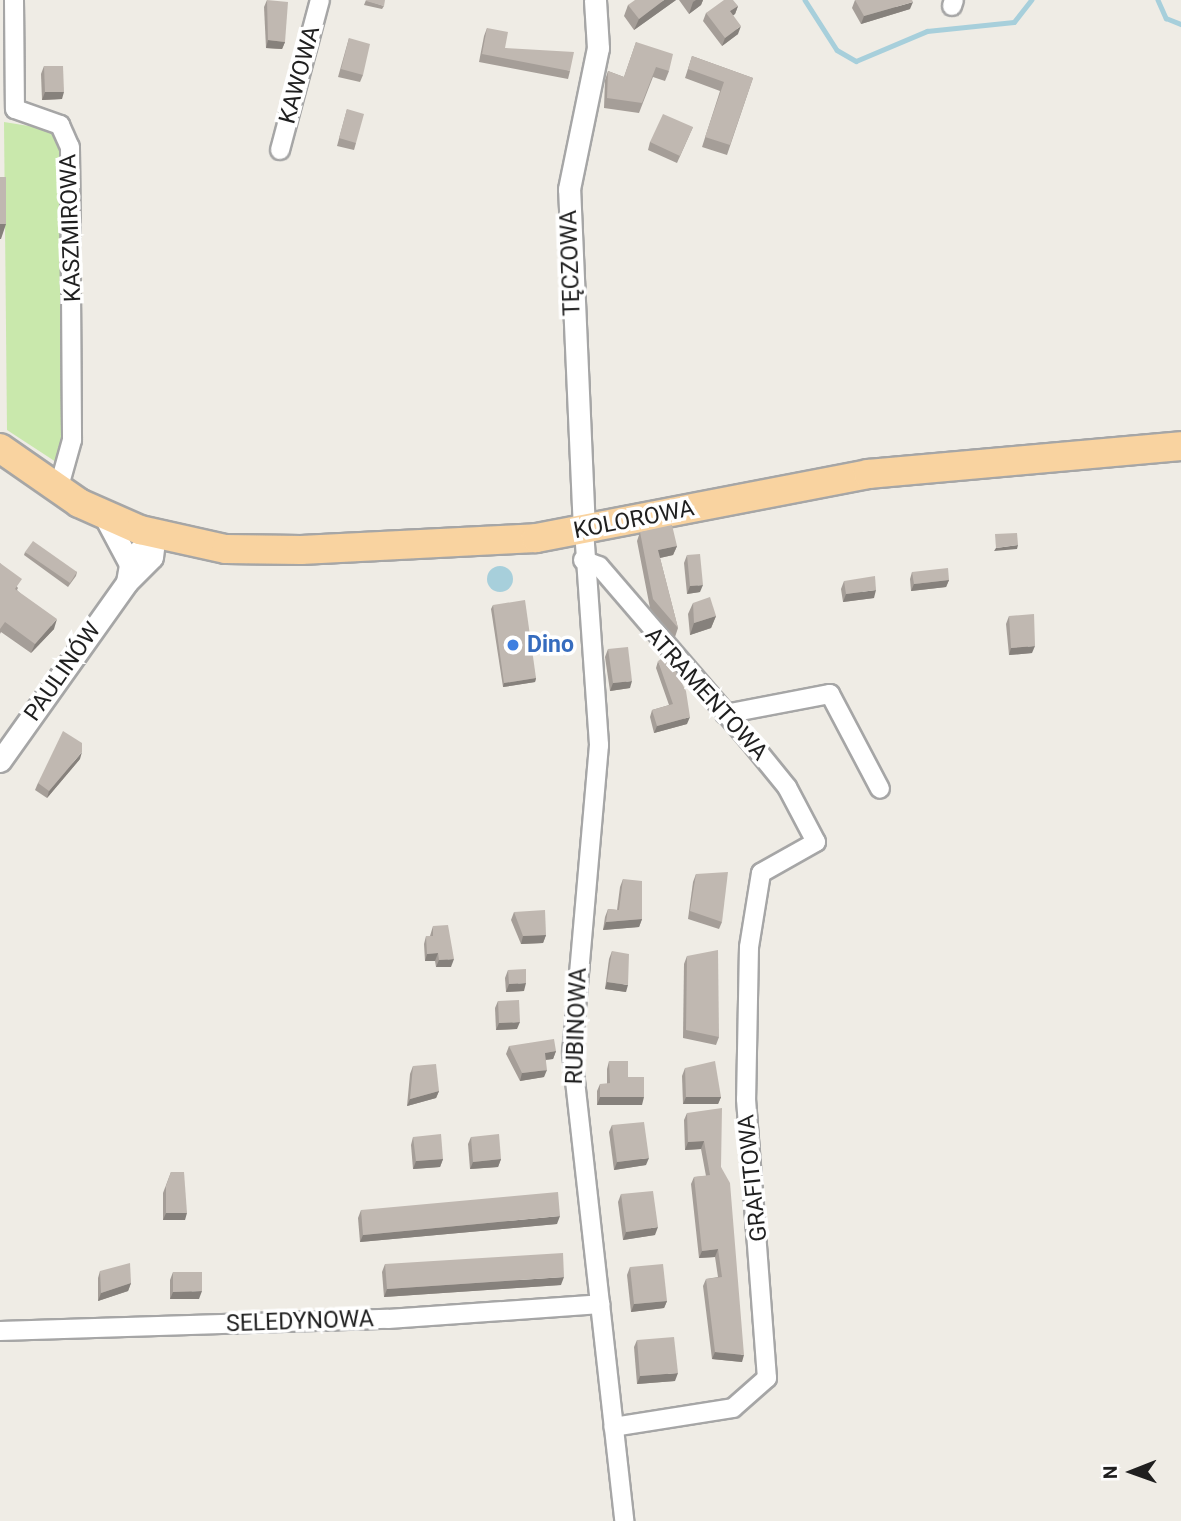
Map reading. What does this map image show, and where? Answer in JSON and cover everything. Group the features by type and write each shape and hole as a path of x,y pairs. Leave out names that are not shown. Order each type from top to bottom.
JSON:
{"main road":[{"name":"KOLOROWA","path":"0,448 58,490 104,515 155,534 250,550 425,544 584,522 841,478 1181,446"}],"street":[{"name":"KASZMIROWA","path":"13,0 15,109 60,125 70,147 72,440 58,490"},
{"name":"KAWOWA","path":"280,150 320,0"},
{"name":"TĘCZOWA","path":"584,522 569,189 598,48 595,0"},
{"path":"104,515 128,573"},
{"name":"RUBINOWA","path":"584,522 583,560 599,745 572,1054 624,1521"},
{"name":"PAULINÓW","path":"0,761 128,573 152,557 155,534"},
{"name":"ATRAMENTOWA","path":"583,560 599,566 787,787 816,842"},
{"path":"725,714 830,694 880,789"},
{"name":"GRAFITOWA","path":"613,1427 733,1408 768,1378 746,1099 750,937 761,873 816,842"},
{"name":"SELEDYNOWA","path":"0,1331 388,1320 600,1304"}],"green space":[{"path":"4,122 54,130 63,154 64,424 56,462 7,430"}],"water":[{"path":"500,566 509,570 513,579 509,588 500,592 491,588 487,579 491,570"}],"building":[{"path":"267,0 288,2 285,42 268,40"},
{"path":"366,0 385,0 384,6"},
{"path":"635,0 664,0 639,19 628,5"},
{"path":"724,0 733,0 738,6 730,11 741,26 725,38 706,13"},
{"path":"855,0 912,0 913,2 864,16"},
{"path":"487,28 508,32 505,48 574,52 570,71 482,54"},
{"path":"349,38 370,44 363,75 341,69"},
{"path":"636,42 673,54 669,71 656,67 642,103 607,98 608,71 624,77"},
{"path":"692,56 753,78 730,145 705,137 724,82 688,69"},
{"path":"44,66 63,66 64,92 45,92"},
{"path":"347,109 364,114 356,143 339,138"},
{"path":"663,114 693,127 680,156 650,142"},
{"path":"0,177 6,177 6,224 0,224"},
{"path":"672,525 677,546 658,550 678,628 653,599 640,532"},
{"path":"1017,533 1018,545 996,548 995,534"},
{"path":"33,541 77,572 70,583 25,552"},
{"path":"700,554 703,585 690,586 687,555"},
{"path":"0,563 22,579 15,589 57,619 35,644 5,622 0,629"},
{"path":"948,568 949,580 914,584 912,572"},
{"path":"875,576 876,590 846,594 844,581"},
{"path":"710,597 716,616 694,623 693,603"},
{"name":"Dino","path":"525,600 536,678 504,683 493,605"},
{"path":"1034,614 1035,646 1011,648 1009,616"},
{"path":"628,647 632,681 613,683 608,649"},
{"path":"667,655 686,691 690,717 657,726 652,710 673,704 658,661"},
{"path":"63,731 82,743 82,752 49,791 38,783"},
{"path":"728,872 722,922 690,911 696,874"},
{"path":"623,879 642,881 642,919 606,922 608,909 619,910"},
{"path":"545,910 546,935 523,936 514,912"},
{"path":"448,925 454,959 439,960 438,953 427,954 426,936 433,936 433,926"},
{"path":"718,950 719,1037 686,1030 687,956"},
{"path":"612,951 629,954 628,985 607,982"},
{"path":"526,969 526,983 509,984 508,970"},
{"path":"519,1000 520,1022 499,1023 498,1001"},
{"path":"554,1039 556,1051 545,1053 547,1070 522,1073 509,1046"},
{"path":"609,1061 628,1061 628,1077 644,1077 644,1097 600,1097 600,1084 610,1083"},
{"path":"715,1061 721,1097 686,1097 685,1068"},
{"path":"436,1064 439,1091 410,1099 413,1066"},
{"path":"722,1108 721,1167 730,1183 744,1355 715,1352 706,1279 722,1277 718,1249 702,1251 694,1177 710,1175 704,1141 688,1142 687,1113"},
{"path":"644,1122 649,1158 617,1162 612,1125"},
{"path":"441,1134 443,1159 416,1161 413,1137"},
{"path":"499,1134 501,1159 473,1162 471,1137"},
{"path":"171,1172 184,1172 187,1213 166,1213 166,1186"},
{"path":"653,1191 658,1227 626,1232 621,1194"},
{"path":"558,1192 560,1216 363,1235 361,1210"},
{"path":"563,1253 564,1277 387,1289 385,1264"},
{"path":"130,1263 131,1283 101,1293 100,1271"},
{"path":"663,1264 667,1301 634,1304 630,1267"},
{"path":"173,1272 202,1272 202,1291 173,1292"},
{"path":"674,1337 678,1373 640,1376 637,1340"}],"waterway":[{"path":"805,0 837,50 856,61 927,31 1014,22 1031,0"},
{"path":"1158,0 1166,18 1181,24"}],"place":[{"name":"Dino","path":"513,645"}]}
